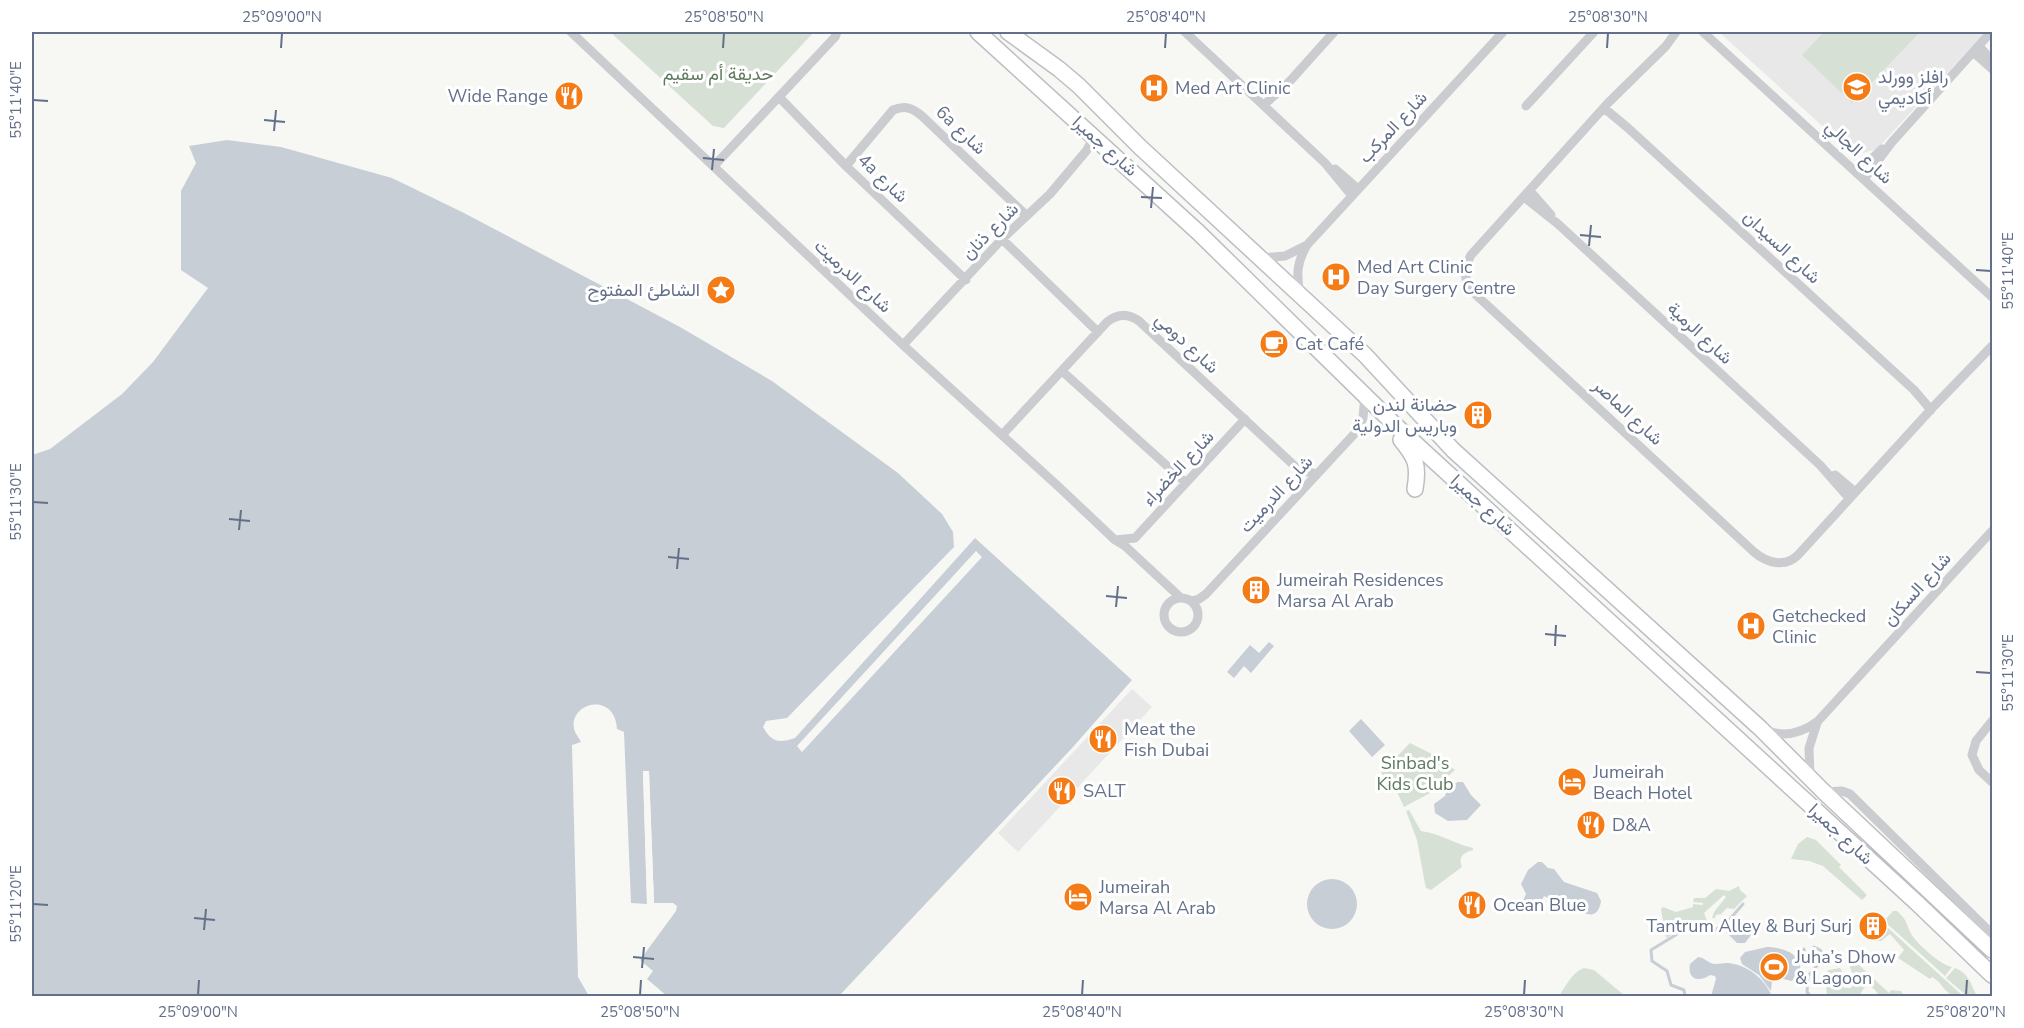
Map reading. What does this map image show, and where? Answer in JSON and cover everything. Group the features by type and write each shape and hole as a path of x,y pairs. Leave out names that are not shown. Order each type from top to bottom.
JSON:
{"main road":[{"name":"شارع جميرا","path":"978,32 1198,232 1379,409 1917,903 1992,975"},
{"name":"شارع جميرا","path":"1008,32 1073,81 1140,147 1365,355 1436,433 1494,489 1760,728 1824,792 1992,950"},
{"path":"1379,409 1398,415 1424,438 1431,438 1436,433"},
{"path":"1379,409 1385,422 1414,456 1417,467 1415,489"},
{"path":"1439,464 1444,460 1450,461 1476,483 1494,489"},
{"path":"1572,587 1574,606"}],"street":[{"name":"شارع الدرميت","path":"571,32 903,345 1115,540 1122,544 1136,557 1186,600 1197,609 1197,619 1192,628 1183,632 1175,631 1168,626 1164,617 1168,605 1172,601 1186,600 1199,599 1206,594 1359,427 1363,418 1365,395"},
{"path":"714,166 836,34 846,32"},
{"path":"1186,32 1355,192"},
{"path":"1267,108 1334,32"},
{"name":"شارع المركب","path":"1300,294 1297,266 1307,245 1503,32"},
{"path":"1526,106 1594,32"},
{"name":"شارع الماصر","path":"1666,46 1676,32"},
{"name":"شارع الماصر","path":"1684,32 1666,46 1606,106 1474,251 1465,270 1470,289 1762,558 1782,563 1795,558 1992,346"},
{"name":"شارع الجالي","path":"1703,32 1992,297"},
{"path":"1861,176 1991,32"},
{"path":"1976,49 1992,61"},
{"path":"1976,49 1992,69"},
{"name":"4a شارع","path":"779,97 846,166 966,280"},
{"name":"6a شارع","path":"846,166 893,110 907,106 922,116 1028,216"},
{"name":"شارع السيدان","path":"1606,106 1933,408"},
{"name":"شارع ذنان","path":"903,345 1002,239 1050,194 1084,153 1094,136"},
{"name":"شارع الرمية","path":"1527,194 1852,495"},
{"path":"1002,239 1098,332"},
{"name":"شارع المركب","path":"1261,258 1285,256 1307,245"},
{"name":"شارع دومي","path":"1002,435 1098,332 1115,317 1125,315 1135,318 1299,470"},
{"path":"1062,371 1186,483"},
{"name":"شارع الخضراء","path":"1136,538 1245,419"},
{"path":"1303,488 1299,470 1317,474"},
{"name":"شارع السكان","path":"1760,728 1780,734 1790,734 1818,721 1992,531"},
{"path":"1115,540 1136,538 1136,557"},
{"name":"شارع الدرميت","path":"1115,540 1120,549 1160,587 1168,605"},
{"name":"شارع السكان","path":"1810,778 1809,748 1818,721"},
{"path":"1992,721 1972,749 1972,755 1979,770 1992,782"},
{"path":"1824,792 1842,791 1850,794 1992,934"}],"shaded area":[{"name":"رافلز وورلد أكاديمي","path":"1719,32 1985,32 1877,149 1863,153 1852,151 1841,143"},
{"path":"227,140 281,147 392,178 464,213 680,327 772,381 898,473 942,514 953,532 954,547 787,718 766,721 763,727 773,739 785,741 795,738 975,538 1132,680 1073,747 839,996 667,996 647,979 653,971 640,960 676,911 677,906 673,903 654,903 649,771 643,771 647,904 631,903 624,732 617,729 609,709 601,705 593,705 578,712 574,720 574,729 581,742 572,745 578,977 589,996 32,996 32,455 50,449 122,394 153,362 208,288 181,270 181,191 196,163 189,146"},
{"path":"1269,642 1274,646 1251,673 1244,666 1234,678 1227,672 1250,645 1259,653"},
{"path":"1132,689 1152,707 1018,852 998,833"},
{"path":"1361,719 1385,745 1372,757 1349,731"},
{"path":"1463,782 1481,805 1467,820 1448,821 1435,813 1434,804 1445,796 1448,787"},
{"path":"1538,862 1554,869 1564,882 1597,893 1601,901 1597,912 1585,913 1573,904 1561,905 1544,896 1535,907 1522,903 1526,894 1521,884 1528,870"},
{"path":"1332,879 1341,881 1352,890 1357,904 1355,913 1346,924 1332,929 1323,927 1312,918 1307,904 1309,895 1318,884"},
{"path":"1737,919 1741,923 1742,930 1751,920 1758,926 1745,943 1737,943 1726,932"},
{"name":"Juha’s Dhow & Lagoon","path":"1767,947 1790,952 1799,961 1800,967 1792,981 1779,978 1772,981 1771,991 1759,975 1742,964 1740,958 1745,952"},
{"path":"1698,957 1713,964 1734,964 1748,969 1764,983 1772,996 1711,996 1715,976 1710,975 1698,979 1690,973 1690,964"}],"green space":[{"name":"حديقة أم سقيم","path":"610,32 814,32 724,128 713,126"},
{"path":"1824,32 1920,32 1852,103 1802,55"},
{"name":"Sinbad's Kids Club","path":"1410,743 1434,755 1455,770 1430,793 1404,807 1398,794 1381,773"},
{"path":"1409,810 1421,831 1473,848 1462,855 1462,867 1431,890 1426,888 1417,840 1406,811"},
{"path":"1807,837 1816,840 1841,865 1839,867 1867,895 1862,900 1823,866 1809,861 1791,859 1798,844"},
{"path":"1739,886 1747,896 1734,909 1727,908 1712,918 1726,897 1724,895 1704,913 1708,923 1706,927 1683,927 1667,938 1661,929 1663,921 1661,909 1663,907 1676,912 1693,907 1693,904 1703,905 1703,903 1693,902 1694,898 1705,898 1716,889 1729,891"},
{"path":"1893,911 1897,911 1903,918 1912,935 1924,949 1942,963 1952,967 1945,976 1884,921"},
{"path":"1887,927 1963,996 1948,993 1937,980 1932,977 1930,979 1898,958 1904,950 1890,934 1881,941 1875,940"},
{"path":"1854,959 1860,959 1860,966 1889,993 1891,990 1901,991 1904,996 1880,996 1869,986 1864,988 1859,996 1827,996 1825,973 1840,968 1842,971 1841,985 1851,988 1855,981 1850,967"},
{"path":"1584,968 1594,970 1625,996 1559,996 1573,976"},
{"path":"1955,968 1967,976 1977,996 1967,996 1946,978"}],"pier":[{"path":"976,551 982,557 802,752 797,746"},
{"path":"643,771 649,771 654,903 651,903 646,774 650,903 647,904"}],"waterway":[{"path":"1685,996 1684,990 1671,985 1667,971 1652,961 1651,950 1687,928 1714,931 1730,919 1743,904"},
{"path":"1804,949 1806,959 1814,947 1820,950 1824,958 1808,976 1807,992 1810,996"}],"place":[{"name":"رافلز وورلد أكاديمي","path":"1857,87"},
{"name":"Med Art Clinic","path":"1154,88"},
{"name":"Wide Range","path":"569,96"},
{"name":"Med Art Clinic Day Surgery Centre","path":"1336,277"},
{"name":"الشاطئ المفتوح","path":"721,290"},
{"name":"Cat Café","path":"1274,344"},
{"name":"حضانة لندن وباريس الدولية","path":"1478,415"},
{"name":"Jumeirah Residences Marsa Al Arab","path":"1256,590"},
{"name":"Getchecked Clinic","path":"1751,626"},
{"name":"Meat the Fish Dubai","path":"1103,739"},
{"name":"Jumeirah Beach Hotel","path":"1572,782"},
{"name":"SALT","path":"1062,791"},
{"name":"D&A","path":"1591,825"},
{"name":"Jumeirah Marsa Al Arab","path":"1078,897"},
{"name":"Ocean Blue","path":"1472,905"},
{"name":"Tantrum Alley & Burj Surj","path":"1873,926"},
{"name":"Juha’s Dhow & Lagoon","path":"1774,967"}]}
